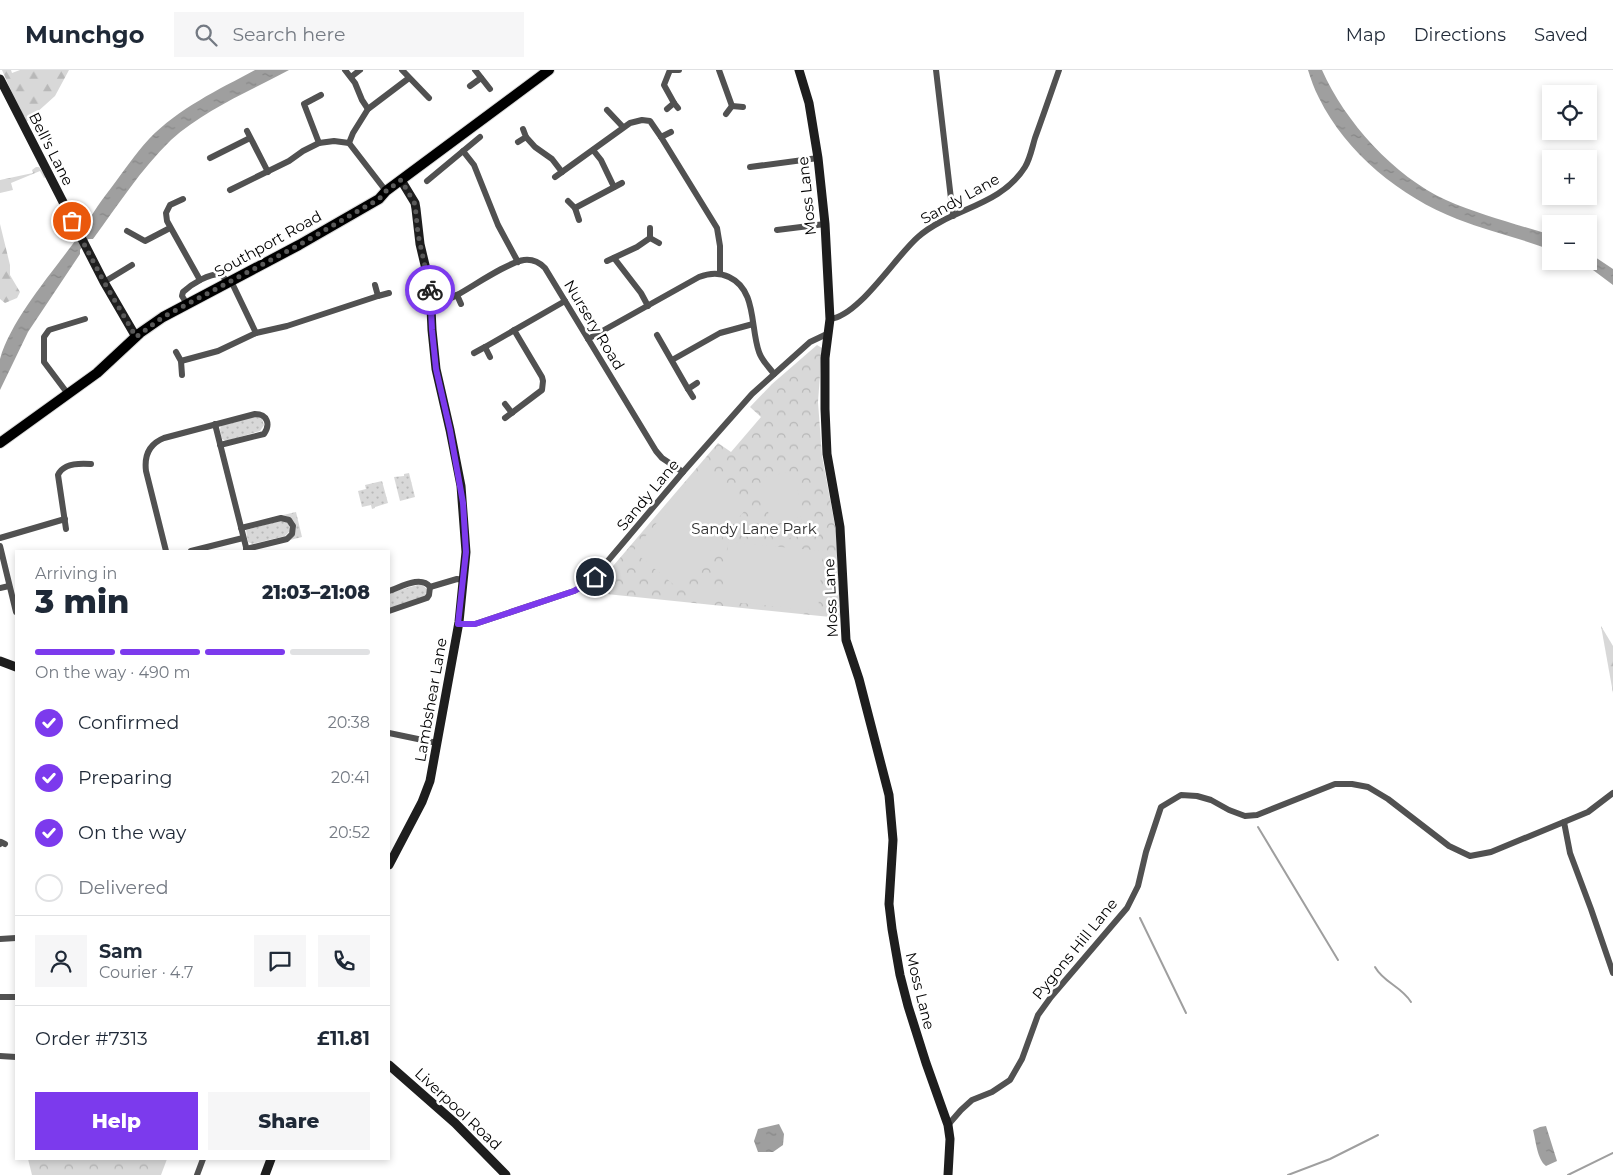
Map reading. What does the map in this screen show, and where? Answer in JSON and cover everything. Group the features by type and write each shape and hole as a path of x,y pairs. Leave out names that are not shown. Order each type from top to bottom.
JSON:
{"main road":[{"name":"Southport Road","path":"0,442 96,373 136,337 163,317 299,245 379,199 386,191 549,70"}],"street":[{"path":"345,70 355,83 368,109"},
{"path":"350,77 360,70"},
{"path":"402,70 429,98"},
{"path":"475,70 490,89"},
{"path":"667,109 676,105 664,85 671,70 680,70"},
{"path":"719,70 732,106"},
{"name":"Moss Lane","path":"799,70 809,104 818,158 825,224 830,319 824,376 827,445 840,527 846,640 859,679 889,795 893,840 889,904 892,929 900,975 926,1063 948,1125 950,1139 948,1175"},
{"path":"936,70 953,216"},
{"name":"Sandy Lane","path":"830,319 840,317 854,307 920,236 953,216 991,199 1014,181 1026,166 1059,70"},
{"path":"349,143 368,109 409,78"},
{"path":"470,86 481,78"},
{"name":"Bell's Lane","path":"0,79 81,239 136,337"},
{"path":"319,143 304,104 321,95"},
{"path":"732,106 742,107"},
{"path":"726,114 732,106"},
{"path":"607,110 623,127"},
{"path":"555,177 623,127 636,121 646,120 652,123 717,228 720,246 720,274"},
{"path":"522,129 535,147 552,158 562,172"},
{"path":"661,137 671,132"},
{"path":"210,158 248,135 268,172"},
{"path":"518,142 526,136"},
{"path":"426,181 480,137"},
{"path":"230,190 290,161 303,150 319,143 334,141 349,143 386,191"},
{"path":"593,150 601,160 614,187"},
{"path":"449,300 518,262 501,231 474,165 463,151"},
{"path":"750,167 818,158"},
{"name":"Lambshear Lane","path":"390,863 422,802 430,781 458,624 466,552 461,486 436,369 430,286 419,239 416,206 401,180"},
{"path":"575,208 622,183"},
{"path":"183,199 170,205 166,214 167,221 200,280"},
{"path":"568,200 575,208 579,220"},
{"path":"777,230 825,224"},
{"path":"127,231 145,241 170,228"},
{"path":"650,228 650,238"},
{"path":"650,238 659,243"},
{"path":"607,261 637,247 650,238"},
{"path":"614,258 641,293 648,306"},
{"name":"Nursery Road","path":"518,262 530,260 545,268 656,451 662,458 682,472"},
{"path":"104,282 132,265"},
{"path":"187,304 182,296 183,292 200,280 215,274 221,274 229,282 256,333"},
{"path":"588,339 699,277 720,274 732,278 743,287 749,301 760,354 774,374"},
{"path":"375,285 378,296"},
{"path":"181,361 218,351 256,333 287,326 389,292"},
{"path":"456,295 461,304"},
{"path":"474,352 565,302"},
{"path":"68,394 44,362 44,337 49,330 86,319"},
{"path":"672,360 720,333 753,324"},
{"path":"505,418 542,390 543,386 542,377 514,330"},
{"name":"Sandy Lane","path":"458,624 475,624 574,591 585,585 595,577 682,472 752,394 810,342 829,332"},
{"path":"657,335 693,397"},
{"path":"485,347 490,357"},
{"path":"176,352 181,361 182,375"},
{"path":"688,389 697,383"},
{"path":"505,404 512,413"},
{"path":"166,550 146,471 147,453 152,445 160,440 255,414 264,416 267,428 261,435 220,445"},
{"path":"214,424 243,538 247,550 287,539 292,534 293,526 288,520 281,518 241,528"},
{"path":"66,529 57,479 59,471 70,465 91,464"},
{"path":"0,538 64,519"},
{"path":"195,550 243,538"},
{"path":"0,546 15,607"},
{"path":"430,587 457,579 464,580"},
{"path":"390,591 419,582 426,582 430,587"},
{"path":"0,588 9,586"},
{"path":"390,611 427,598 430,587"},
{"path":"0,661 15,667"},
{"path":"390,733 437,743"},
{"name":"Pygons Hill Lane","path":"948,1125 972,1100 992,1092 1010,1080 1022,1059 1038,1015 1051,997 1127,908 1138,886 1146,852 1161,807 1181,795 1211,800 1245,816 1262,813 1335,784 1368,786 1449,846 1470,856 1491,852 1588,812 1613,792"},
{"path":"1564,822 1570,853 1613,973"},
{"path":"0,939 15,938"},
{"path":"0,997 15,997"},
{"path":"0,1056 15,1057"},
{"name":"Liverpool Road","path":"390,1066 455,1123 506,1175"},
{"path":"197,1175 203,1160"},
{"path":"265,1175 272,1160"}],"green space":[{"path":"2,70 11,70 12,73 20,70 69,70 55,96 25,123"},
{"path":"39,167 46,177 44,178 40,171 11,183 13,190 0,193 0,180 33,173 32,170"},
{"path":"0,224 10,265 10,275 20,292 17,298 5,303 0,299"},
{"name":"Sandy Lane Park","path":"817,345 822,348 818,402 822,456 836,531 840,618 587,592 596,586 718,443 731,452 761,417 750,407 772,384"},
{"path":"257,416 262,419 264,425 260,431 226,441 222,439 221,425"},
{"path":"701,470 747,508 679,589 633,551"},
{"path":"793,471 804,516 771,524 760,478"},
{"path":"409,473 415,497 400,501 394,477 404,476 404,474"},
{"path":"382,481 388,503 372,509 371,505 362,507 358,491 366,489 365,485"},
{"path":"296,512 302,537 290,540 295,532 296,525 292,519 283,515"},
{"path":"803,519 806,534 777,541 773,526"},
{"path":"283,520 290,529 285,536 252,544 248,542 246,530"},
{"path":"728,542 823,551 818,611 723,601"},
{"path":"701,578 713,579 711,599 699,598"},
{"path":"421,584 427,589 425,596 390,609 390,593"},
{"path":"1601,626 1613,646 1613,693"},
{"path":"28,1160 167,1160 161,1175 32,1175"}],"water":[{"path":"255,70 289,70 198,119 160,151 93,239 88,239 80,250 80,254 28,332 0,390 0,359 5,344 22,313 75,241 80,241 93,213 139,151 149,139 173,118 213,92"},
{"path":"1308,70 1322,70 1332,90 1358,128 1373,146 1408,177 1446,200 1485,215 1542,232 1542,247 1457,219 1436,210 1396,186 1360,155 1344,137 1330,118 1314,88"},
{"path":"1597,258 1613,269 1613,285 1593,270 1597,270"},
{"path":"779,1124 784,1134 783,1145 773,1152 758,1152 754,1141 758,1129"},
{"path":"1546,1126 1557,1161 1546,1166 1539,1154 1533,1130"}],"waterway":[{"path":"1258,827 1338,960"},
{"path":"1140,918 1186,1013"},
{"path":"1375,967 1383,977 1411,1002"},
{"path":"1288,1175 1330,1159 1378,1135"},
{"path":"1568,1175 1613,1153"}],"way so far":[{"path":"72,221 136,337 163,317 299,245 379,199 401,180 415,204 418,234 430,290"}],"route":[{"path":"430,290 433,350 463,503 466,552 458,624 475,624 574,591 595,577"}]}
